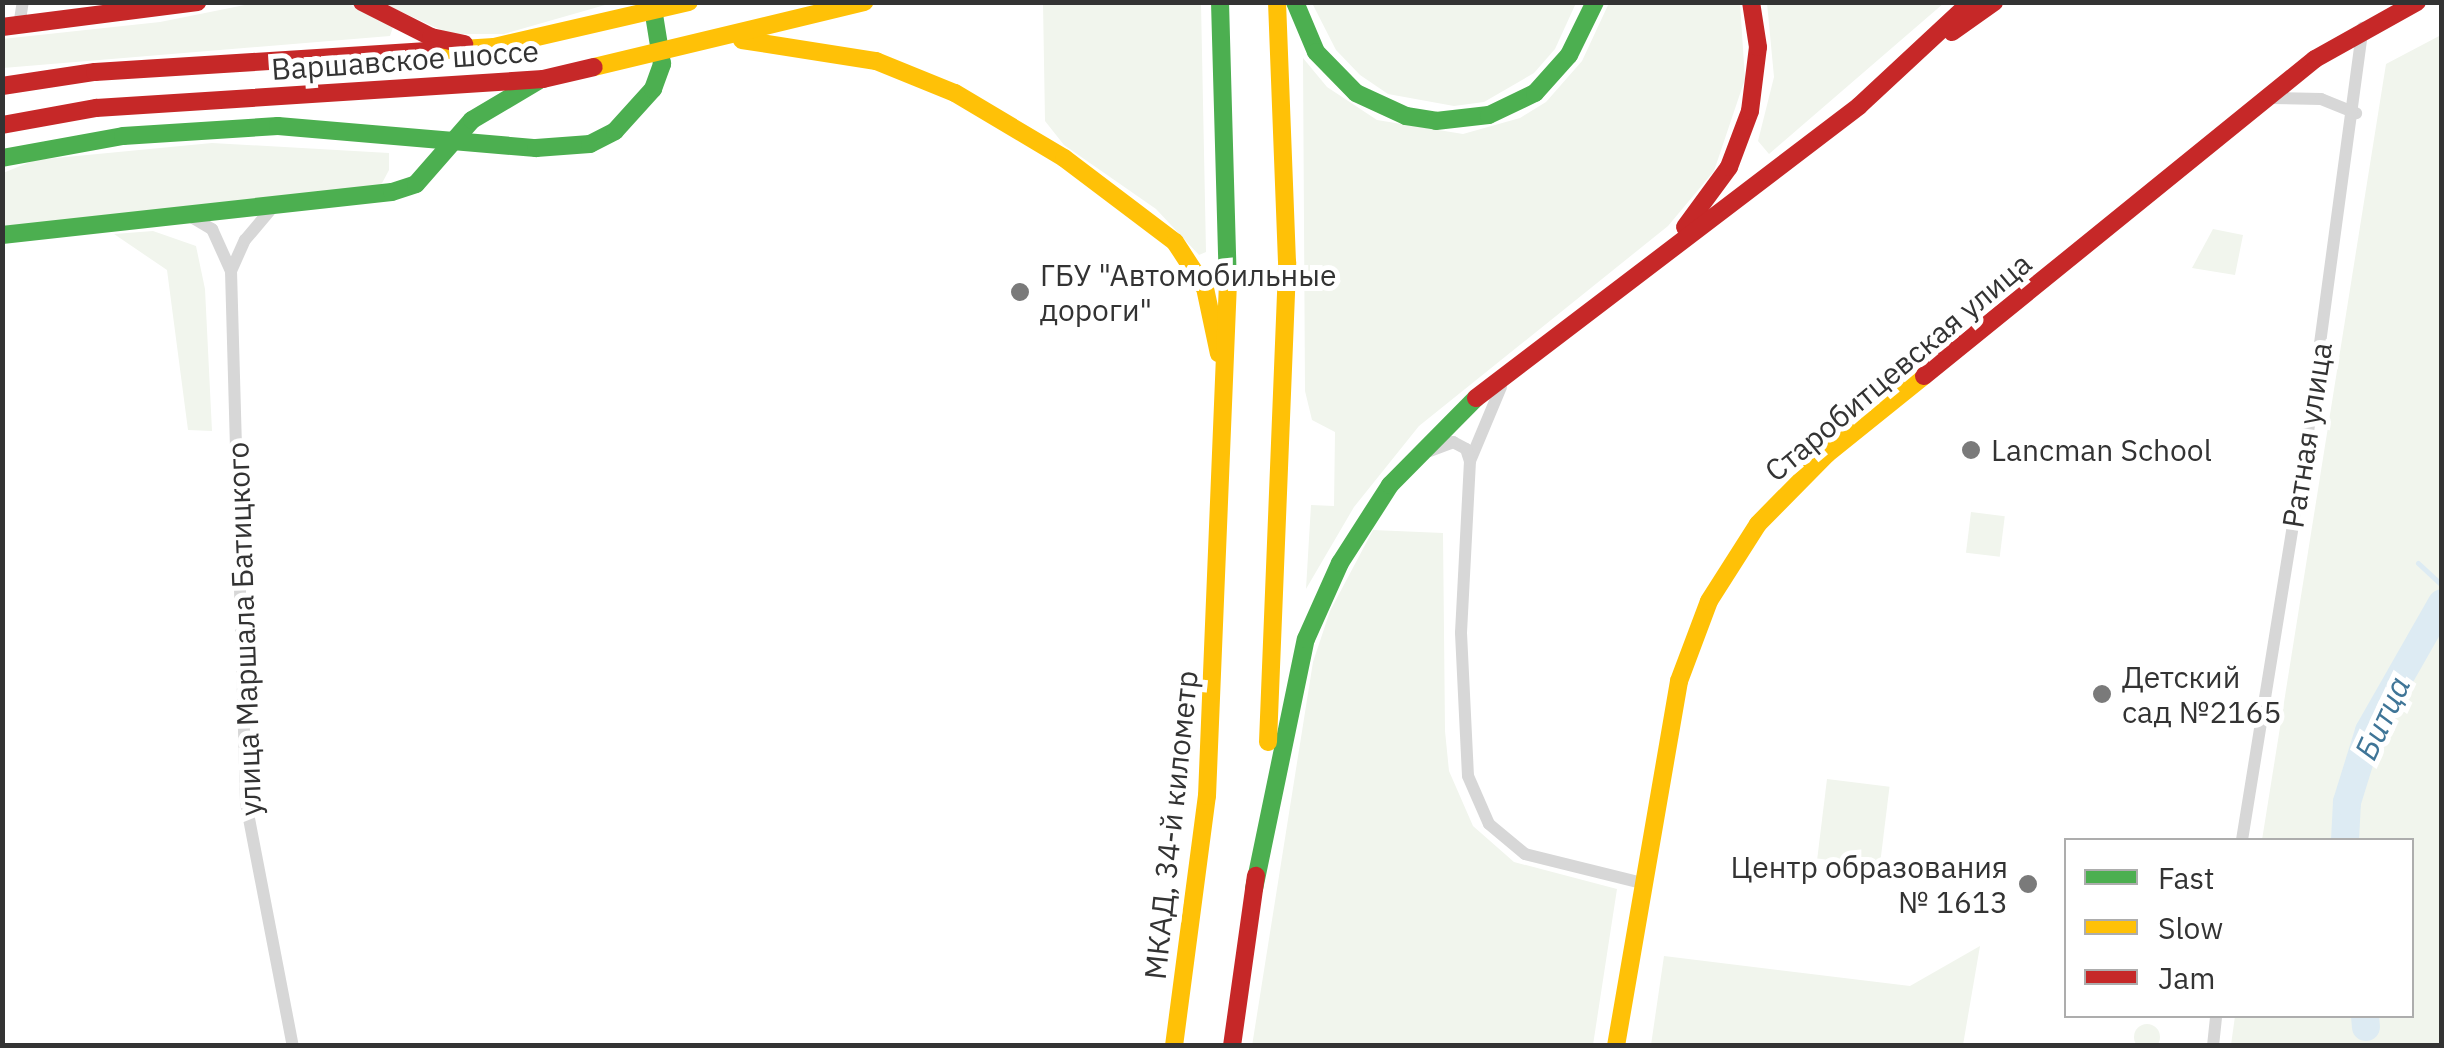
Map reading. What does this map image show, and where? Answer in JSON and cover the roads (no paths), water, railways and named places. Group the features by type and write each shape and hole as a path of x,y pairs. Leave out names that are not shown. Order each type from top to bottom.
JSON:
{"main road":[{"path":"11,27 197,2"},
{"path":"362,2 431,37 494,48"},
{"path":"2,158 107,138 214,129 332,128 536,148 590,144 615,131 653,90 662,64 652,2 614,21"},
{"name":"Варшавское шоссе","path":"2,86 94,72 494,48 689,2"},
{"name":"Варшавское шоссе","path":"2,125 96,108 543,78 627,62 864,2"},
{"path":"1220,2 1230,194 1226,439"},
{"path":"1254,889 1275,611 1287,262 1277,2"},
{"path":"1295,2 1316,52 1356,94 1406,116 1436,121 1489,116 1534,93 1569,55 1594,2"},
{"path":"1652,260 1715,190 1742,139 1757,77 1752,2"},
{"path":"1910,62 1972,2"},
{"path":"1232,1046 1278,751 1312,624 1356,536 1410,460 1511,368 1994,2"},
{"name":"Старобитцевская улица","path":"1616,1046 1679,681 1710,601 1758,524 1827,454 2269,98 2363,28 2417,2"},
{"path":"725,38 840,52 954,93 1152,220 1205,288 1218,339 1226,439"},
{"path":"2,235 272,208 416,184 472,120 543,78"},
{"name":"МКАД, 34-й километр","path":"1174,1046 1207,796 1226,439"}],"street":[{"path":"11,27 23,2"},
{"name":"Ратная улица","path":"2242,838 2356,112 2363,28"},
{"path":"2269,98 2320,99 2356,112"},
{"name":"улица Маршала Батицкого","path":"232,271 245,240 272,208"},
{"name":"улица Маршала Батицкого","path":"190,216 212,229 232,271 246,803 293,1045"},
{"path":"1470,461 1511,368"},
{"path":"1410,460 1453,442 1466,449 1470,461 1463,743 1476,802 1506,842 1526,854 1642,884"},
{"path":"2213,1046 2216,1018"}],"waterway":[{"path":"2418,563 2442,585"},
{"name":"Битца","path":"2345,838 2347,802 2369,731 2442,603"},
{"name":"Битца","path":"2365,1018 2366,1027"}],"place":[{"name":"ГБУ \"Автомобильные дороги\"","path":"1020,292"},
{"name":"Lancman School","path":"1971,450"},
{"name":"Детский сад №2165","path":"2102,694"},
{"name":"Центр образования № 1613","path":"2028,884"}]}
